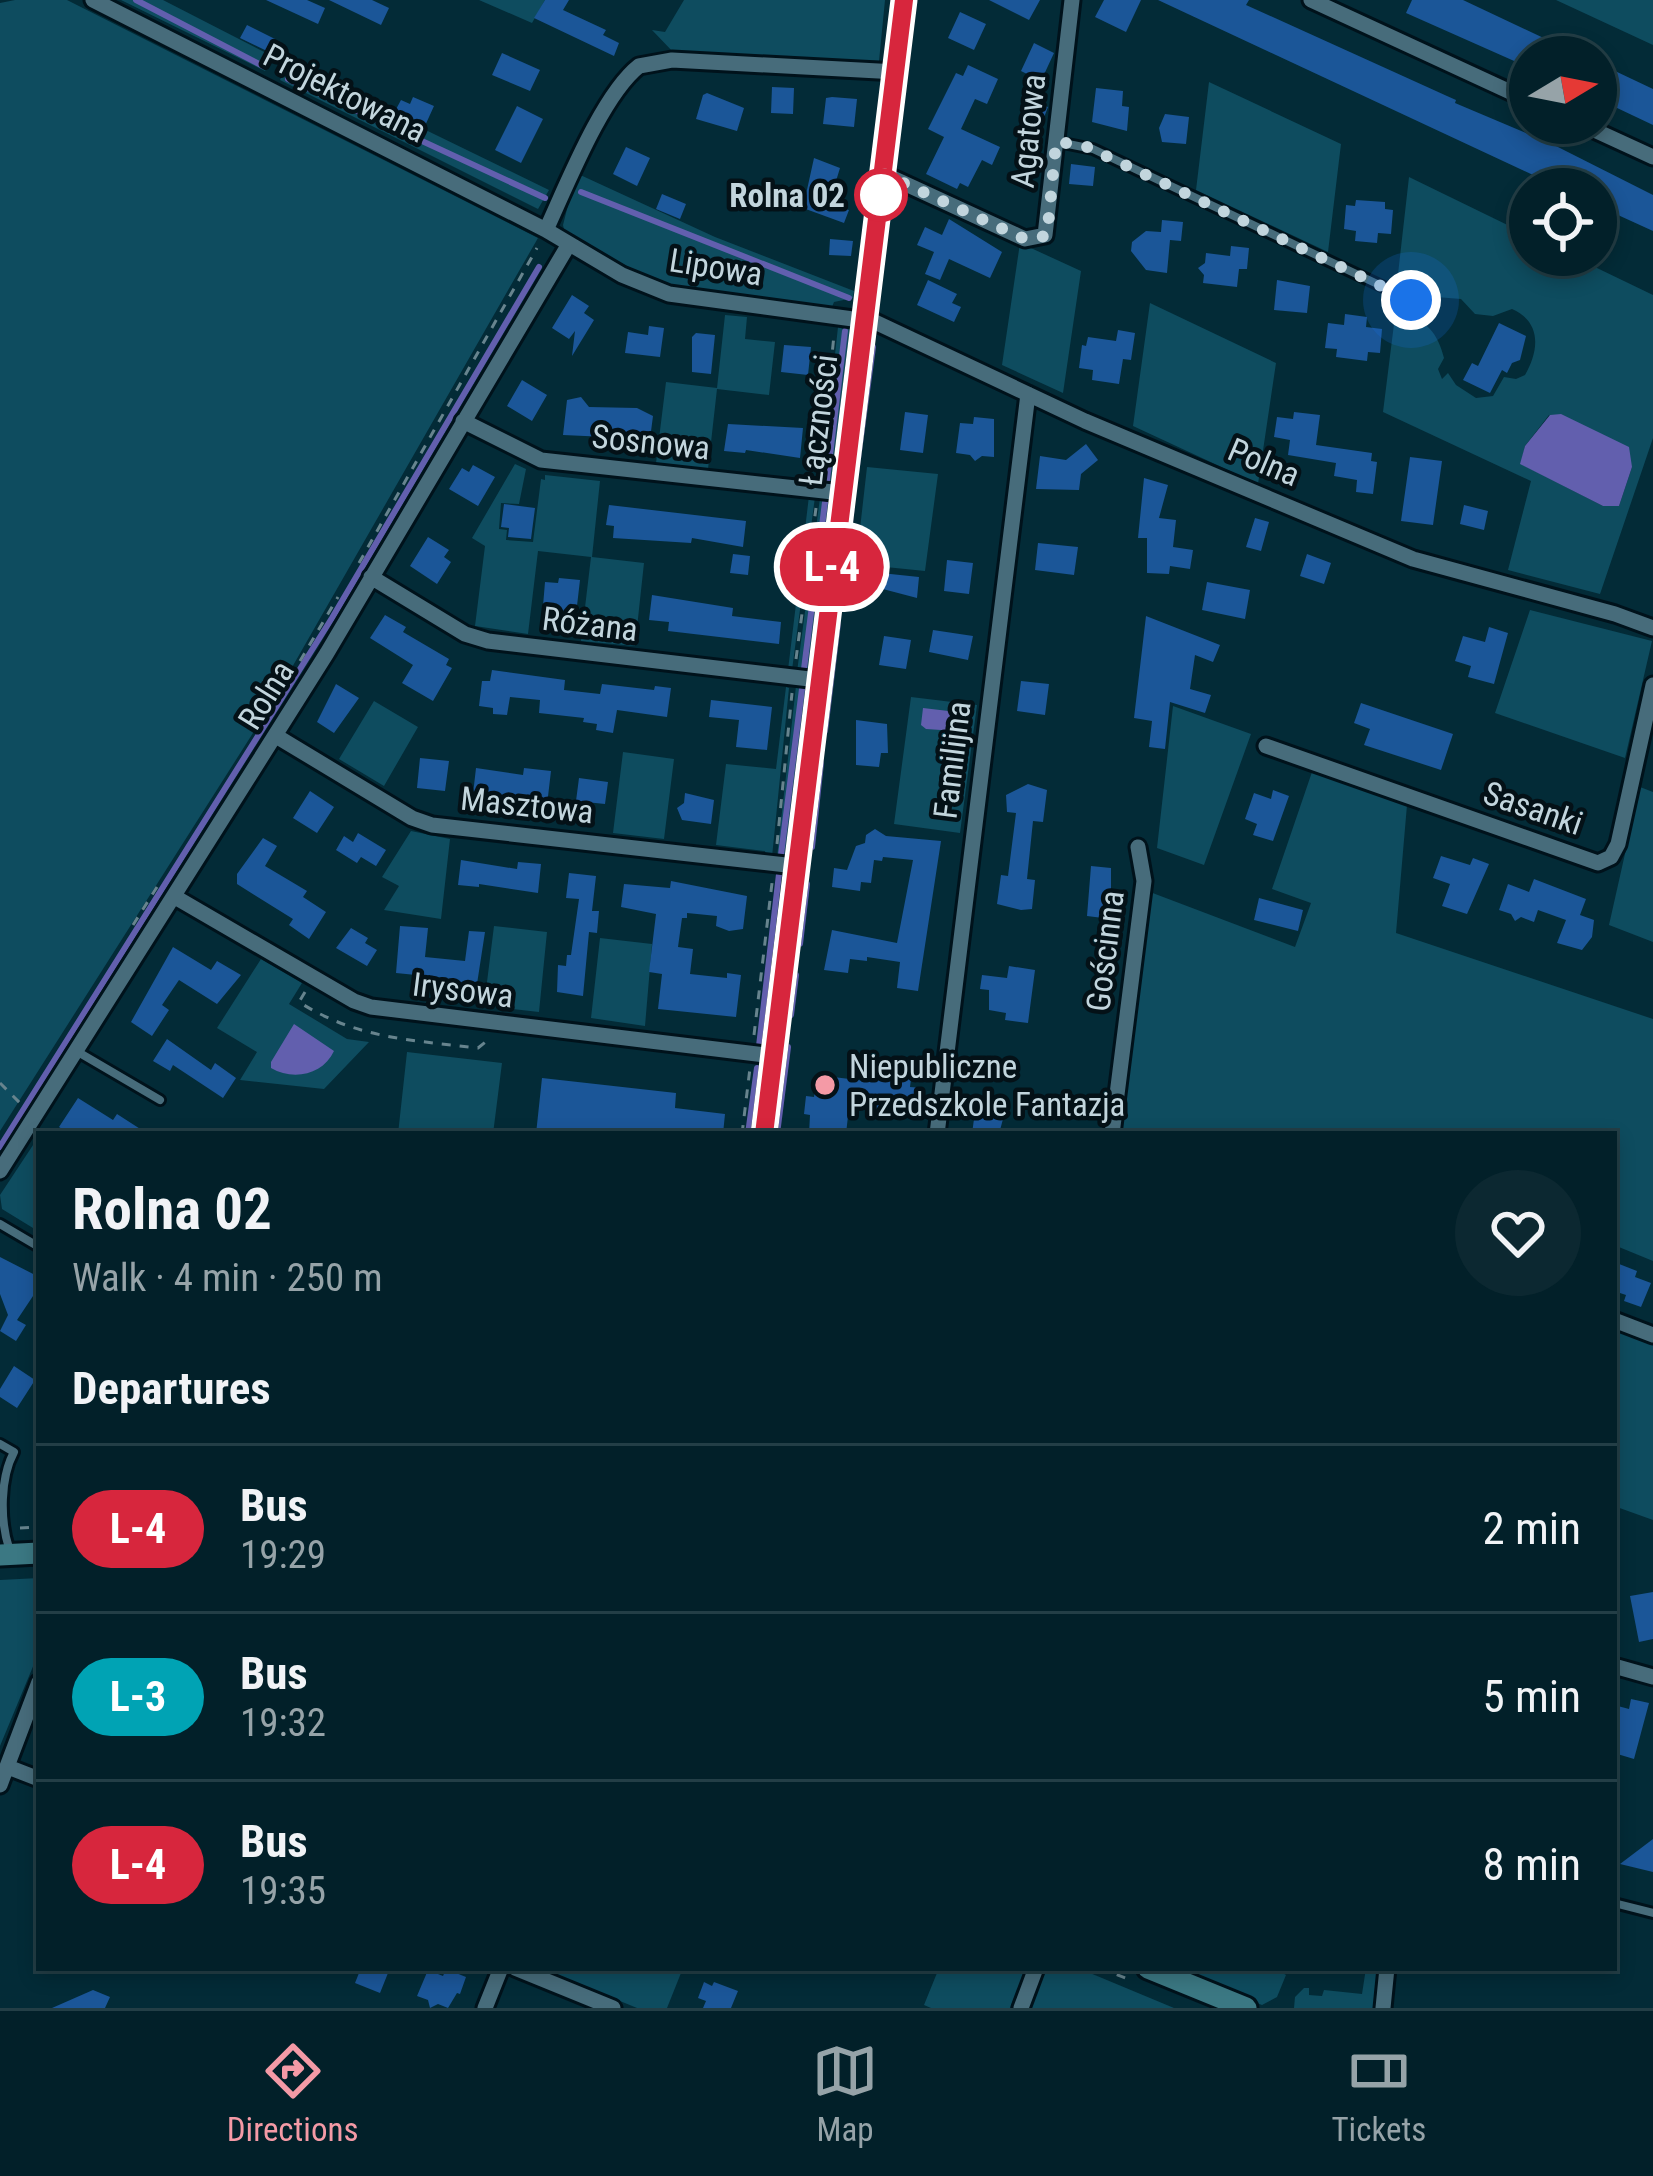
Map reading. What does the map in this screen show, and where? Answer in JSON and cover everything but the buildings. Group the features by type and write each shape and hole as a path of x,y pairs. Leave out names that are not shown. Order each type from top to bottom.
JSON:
{"street":[{"name":"Projektowana","path":"93,0 569,244"},
{"name":"Łączności","path":"764,1131 762,1056 785,865 818,680 904,0"},
{"name":"Agatowa","path":"884,174 1025,239 1046,236 1072,0"},
{"path":"1311,0 1509,91"},
{"path":"546,230 567,179 599,122 639,66 672,60 897,71"},
{"path":"1617,140 1653,157"},
{"name":"Lipowa","path":"569,244 638,283 669,294 864,319"},
{"name":"Rolna","path":"0,1171 276,736 569,244"},
{"name":"Polna","path":"864,319 1413,559 1653,628"},
{"name":"Familijna","path":"938,1131 1028,394"},
{"name":"Sosnowa","path":"463,422 542,460 842,493"},
{"name":"Różana","path":"371,577 465,634 488,641 818,680"},
{"name":"Sasanki","path":"1266,746 1598,863 1611,857 1618,844 1653,685"},
{"name":"Masztowa","path":"276,736 412,818 433,825 785,865"},
{"name":"Gościnna","path":"1112,1131 1144,876 1138,848"},
{"name":"Irysowa","path":"175,897 371,1007 762,1056"},
{"path":"1617,1321 1653,1335"},
{"path":"1617,1667 1653,1677"},
{"path":"0,1785 36,1690"},
{"path":"8,1767 36,1779"},
{"path":"485,2008 501,1971"},
{"path":"522,1971 613,2008"},
{"path":"1021,2008 1035,1971"},
{"path":"1155,1971 1246,2008"},
{"path":"1383,2008 1387,1971"}],"lane":[{"path":"1056,142 1093,149 1411,300"},
{"path":"77,1051 160,1100"},
{"path":"0,1224 36,1245"},
{"path":"0,1444 14,1451 1,1481 1,1529 7,1555"},
{"path":"1617,1904 1653,1913"}],"path":[{"path":"354,571 546,230"},
{"path":"743,1131 762,1056 785,865 794,677 836,324"},
{"path":"295,669 343,591"},
{"path":"129,932 165,875"},
{"path":"0,1083 22,1104"},
{"path":"1,1529 36,1527"}],"shaded area":[{"path":"67,0 538,238 267,711 0,1131 0,3"},
{"path":"121,0 163,0 272,56 265,71"},
{"path":"479,0 545,0 532,23"},
{"path":"684,0 885,0 879,61 675,54 652,30 665,32"},
{"path":"1556,0 1653,0 1653,45"},
{"path":"288,63 549,190 538,209 280,80"},
{"path":"1209,82 1341,144 1328,252 1196,190"},
{"path":"576,173 715,237 854,291 853,298 834,302 832,307 688,289 654,280 565,234"},
{"path":"1409,177 1509,226 1509,276 1614,276 1653,295 1653,438 1600,594 1508,570 1531,481 1383,412 1395,316 1402,313 1418,319 1438,341 1444,358 1438,369 1442,379 1448,373 1456,385 1476,398 1493,396 1504,377 1525,375 1535,347 1529,321 1512,309 1493,316 1475,314 1461,299 1436,297 1398,274","holes":["1549,415 1632,467 1619,506 1603,506 1521,464 1525,446"]},
{"path":"1020,243 1081,271 1063,393 1002,365"},
{"path":"1150,303 1276,363 1258,484 1133,426"},
{"path":"725,315 747,317 745,339 775,342 769,395 717,389 708,469 656,463 666,382 717,388"},
{"path":"847,325 853,333 834,484 821,483 838,327 846,330"},
{"path":"1561,414 1629,447 1632,467 1619,506 1603,506 1520,464 1525,446 1550,415"},
{"path":"515,464 526,469 519,504 501,503 499,529 507,530 506,540 533,542 545,475 600,481 592,557 644,563 635,646 581,641 591,557 538,551 528,634 475,626 485,546 472,538"},
{"path":"867,467 938,474 925,571 856,564"},
{"path":"809,496 815,497 792,670 788,670"},
{"path":"820,498 831,503 811,671 797,672"},
{"path":"1530,610 1652,641 1625,758 1495,713"},
{"path":"796,686 807,692 788,855 777,857"},
{"path":"786,687 772,857 765,851 716,845 726,764 776,769"},
{"path":"911,697 977,705 960,833 894,824"},
{"path":"374,701 418,727 384,786 339,759"},
{"path":"1173,706 1251,734 1204,865 1157,848"},
{"path":"923,708 957,712 956,731 926,729 921,725"},
{"path":"623,752 674,759 664,839 613,833"},
{"path":"1312,772 1407,805 1396,933 1653,1019 1653,1261 1617,1246 1617,1131 1121,1131 1150,892 1295,947 1311,903 1272,889"},
{"path":"1640,787 1653,792 1653,942 1609,925"},
{"path":"411,831 450,839 441,919 384,910 399,886 382,877"},
{"path":"494,926 547,932 539,1012 484,1006"},
{"path":"600,938 652,944 645,1026 591,1018"},
{"path":"261,959 302,983 289,1004 347,1039 369,1042 324,1089 240,1080 257,1052 217,1028"},
{"path":"294,1024 334,1051 323,1066 289,1074 271,1068"},
{"path":"407,1052 502,1063 493,1131 398,1131"},
{"path":"36,1141 33,1228 2,1209 0,1195"},
{"path":"1617,1331 1653,1345 1653,1520 1617,1507"},
{"path":"36,1578 36,1659 0,1746 0,1580"},
{"path":"547,1971 682,1971 667,2008 637,2008"},
{"path":"938,1971 1025,1971 1010,2008 924,2005"},
{"path":"1043,1971 1085,1971 1174,2008 1028,2008"},
{"path":"1176,1971 1279,1971 1286,1975 1277,1997 1262,2005"},
{"path":"1366,1971 1381,1971 1377,2008 1294,2008 1295,1997 1304,1988 1309,1988 1309,1995 1322,1996 1324,1990 1362,1994"}],"waterway":[{"path":"136,0 263,66"},
{"path":"288,79 545,198"},
{"path":"581,192 849,298"},
{"path":"0,1147 332,618 539,267"},
{"path":"827,480 845,331"},
{"path":"856,473 873,347"},
{"path":"804,669 825,502"},
{"path":"841,603 852,505"},
{"path":"825,731 838,623"},
{"path":"781,855 802,689"},
{"path":"812,847 821,763"},
{"path":"759,1046 779,874"},
{"path":"800,944 807,884"},
{"path":"791,1015 796,975"},
{"path":"777,1131 788,1047"},
{"path":"748,1131 757,1068"}],"bus line":[{"name":"L-4","path":"764,1131 904,0"}],"place":[{"name":"Rolna 02","path":"881,195"},
{"name":"Niepubliczne Przedszkole Fantazja","path":"825,1085"}],"route":[{"path":"881,195 884,174 1025,239 1038,239 1046,236 1048,226 1056,142 1083,145 1411,300"}]}
